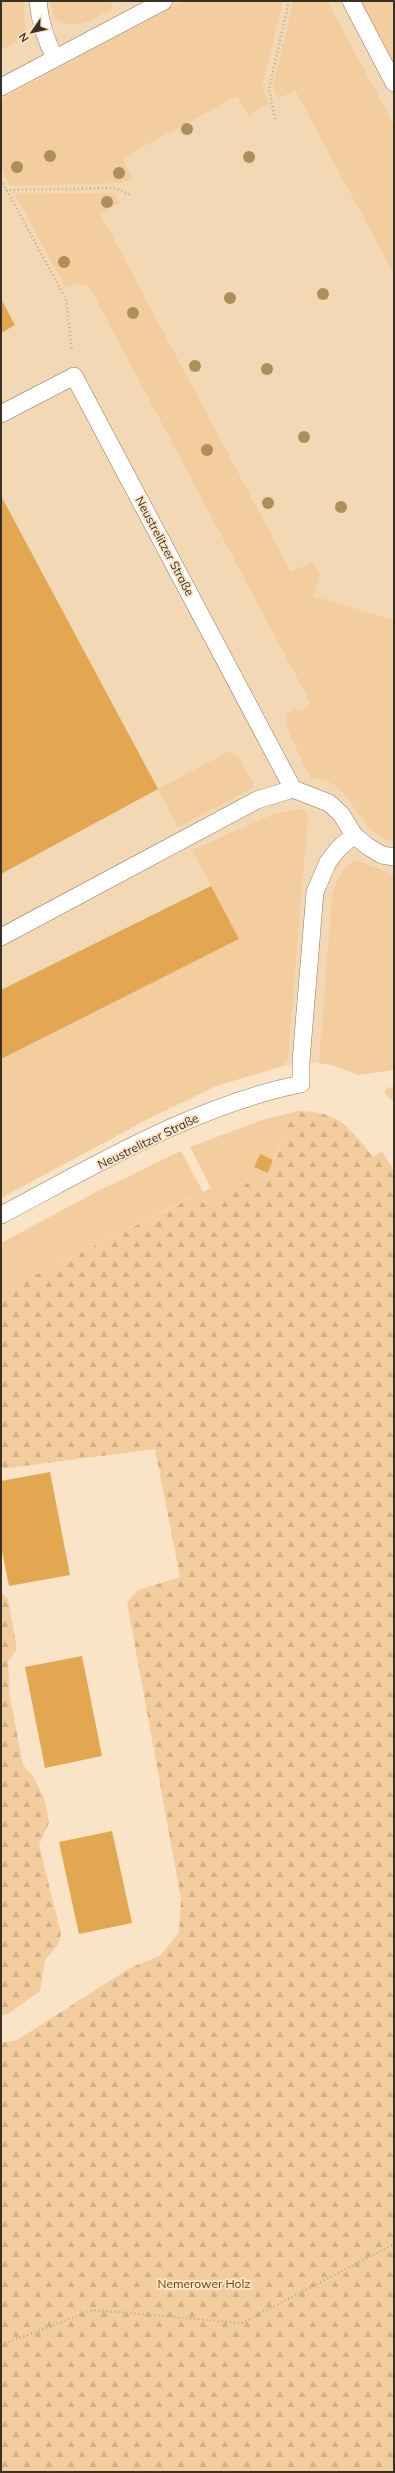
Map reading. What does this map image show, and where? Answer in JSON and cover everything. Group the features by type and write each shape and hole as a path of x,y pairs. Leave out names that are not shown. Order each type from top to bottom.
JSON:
{"lane":[{"path":"38,1 39,20 45,38 55,58"},
{"path":"1,87 164,1"},
{"path":"351,1 394,83"},
{"path":"1,414 74,376"},
{"name":"Neustrelitzer Straße","path":"74,376 293,789"},
{"path":"1,937 257,800 293,789 329,803 341,814 354,835 382,855 394,857"},
{"name":"Neustrelitzer Straße","path":"1,1215 183,1123 263,1092 301,1084 301,1061 315,892 328,862 338,849 354,835"}],"path":[{"path":"275,119 270,89 288,1"},
{"path":"1,180 66,299 74,376"},
{"path":"6,190 115,188 131,196"},
{"path":"1,2345 93,2310 242,2323 394,2244"}],"shaded area":[{"path":"1,1 394,1 394,1069 358,1075 336,1066 319,1063 283,1066 216,1086 148,1119 1,1198"}],"green space":[{"path":"1,1 23,1 26,35 1,50"},
{"path":"50,1 110,1 113,8 92,20 77,25 70,25 62,23 55,18"},
{"path":"183,1 283,1 262,87 269,104 248,115 237,96 122,158 132,178 122,183 10,186 1,168 1,99"},
{"path":"293,1 327,1 394,125 394,274 295,90 278,99 273,86"},
{"path":"358,1 394,1 394,68"},
{"path":"115,193 120,203 100,213 291,572 313,562 320,574 313,596 394,620 394,842 384,838 369,827 346,796 336,786 310,777 288,731 286,715 296,709 298,712 311,704 89,286 78,284 65,287 15,194"},
{"path":"230,751 239,757 253,783 252,788 178,827 158,789"},
{"path":"303,809 308,816 288,1060 283,1066 216,1086 148,1119 1,1198 1,1059 239,939 192,850 276,813"},
{"path":"356,860 394,875 394,1070 358,1075 336,1066 319,1063 332,895 343,870"},
{"path":"394,1087 394,1103 385,1093 386,1088"},
{"path":"298,1111 287,1123 285,1136 273,1160 259,1155 255,1167 268,1173 204,1204 198,1194 1,1292 1,1243 98,1191 181,1151 203,1192 211,1188 190,1147 262,1120"},
{"name":"Nemerower Holz","path":"298,1111 324,1114 342,1123 350,1129 373,1157 382,1151 394,1171 394,2472 1,2472 1,2043 17,2040 130,1968 161,1955 179,1932 181,1899 127,1602 138,1590 180,1577 155,1449 1,1469 1,1292 199,1194 204,1204 268,1173 285,1136 287,1123"},
{"path":"1,1593 8,1599 17,1649 8,1662 10,1697 23,1765 33,1776 45,1801 49,1823 39,1845 61,1933 58,1945 45,1960 40,1991 8,2014 1,2015"}],"building":[{"path":"1,299 15,325 1,333"},
{"path":"1,496 158,789 1,874"},
{"path":"211,886 239,939 1,1059 1,990"},
{"path":"260,1154 273,1160 268,1173 254,1167"},
{"path":"50,1472 70,1575 9,1586 1,1546 1,1481"},
{"path":"82,1656 102,1756 45,1768 25,1667"},
{"path":"112,1831 132,1923 79,1934 59,1842"}]}
